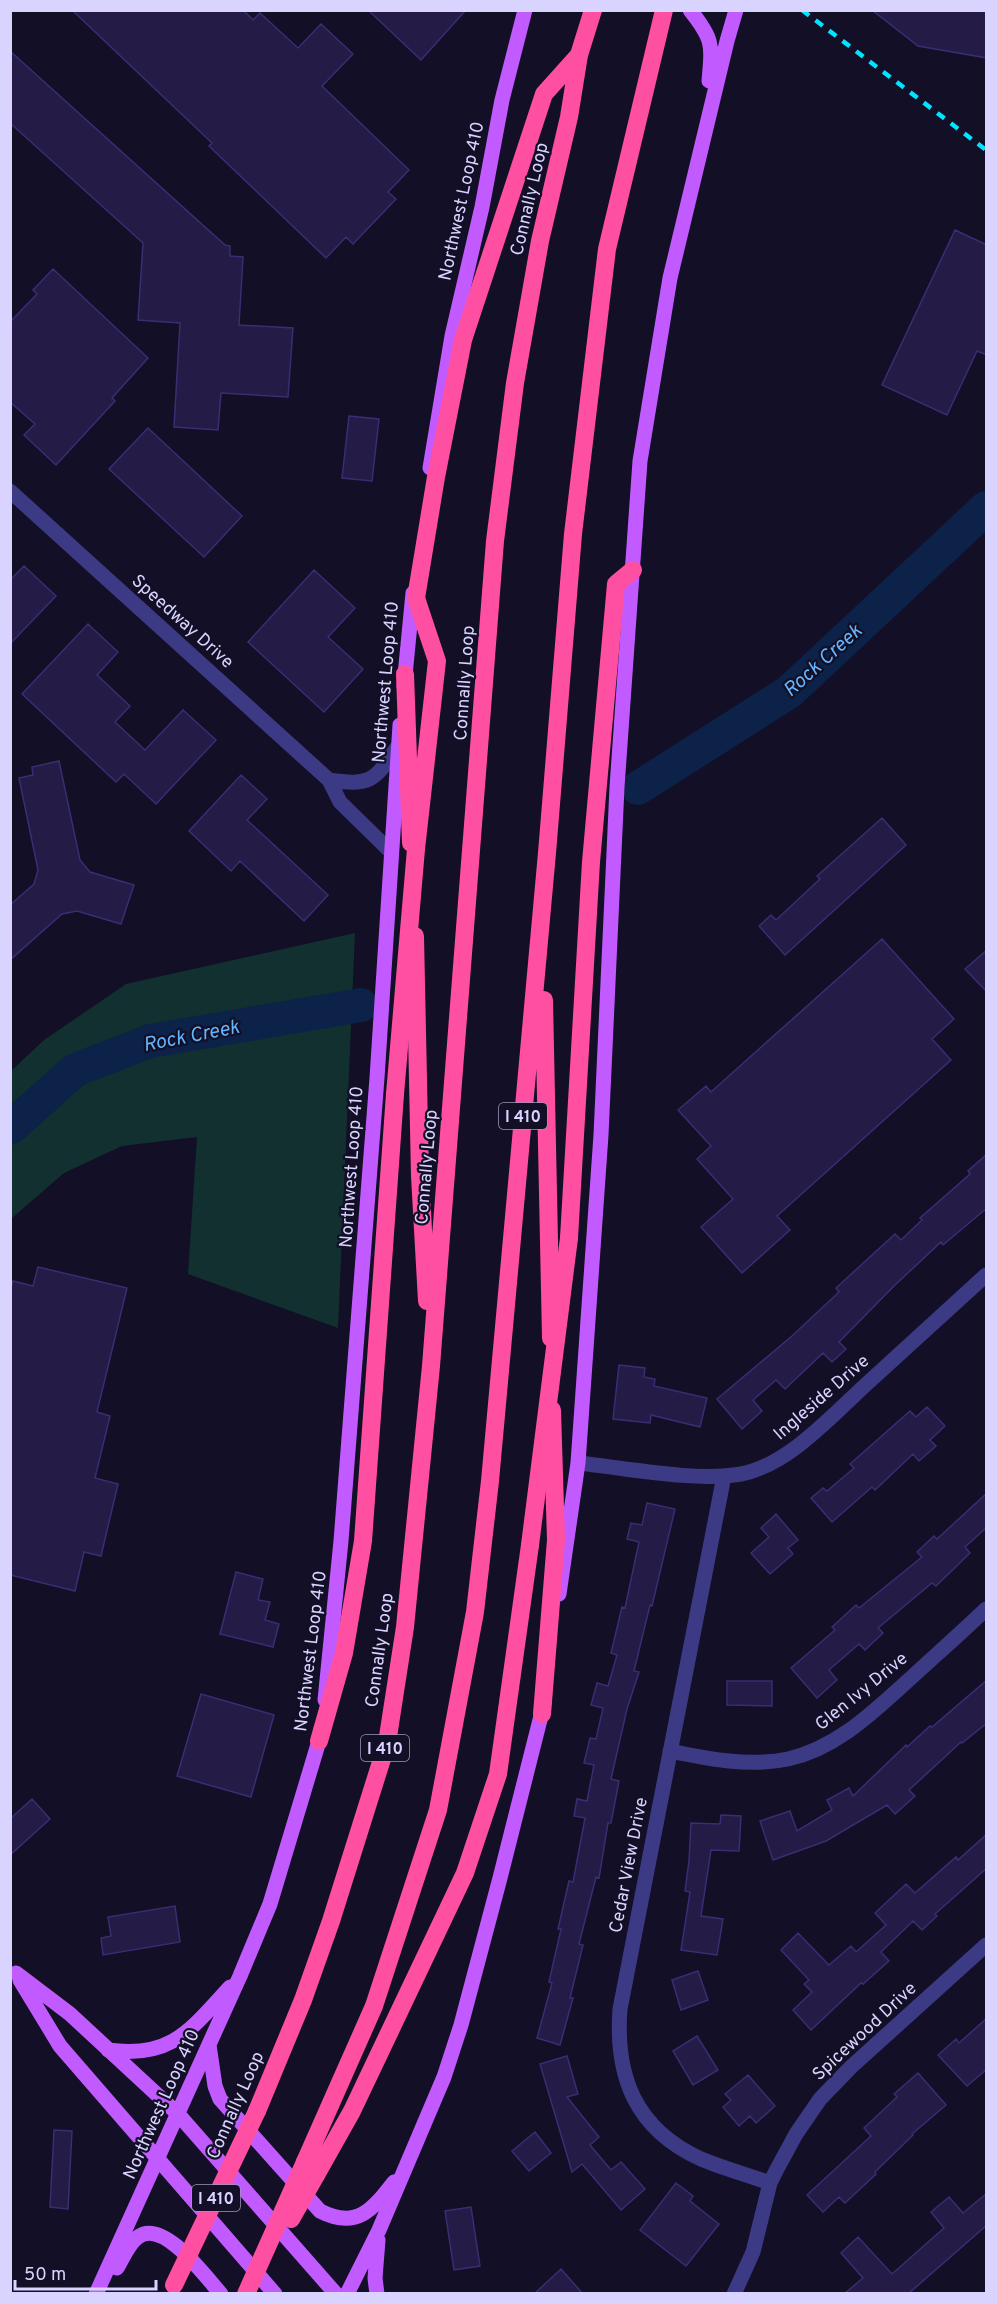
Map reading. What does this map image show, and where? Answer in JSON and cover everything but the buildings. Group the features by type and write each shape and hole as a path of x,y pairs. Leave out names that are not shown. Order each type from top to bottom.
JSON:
{"highway":[{"name":"I 410","path":"310,2169 374,2006 438,1810 476,1612 542,907 573,534 607,249 664,10"},
{"name":"Connally Loop","path":"172,2289 257,2111 303,2000 328,1930 387,1743 405,1627 431,1366 495,541 504,462 515,383 540,241 569,117 579,55 591,19"},
{"path":"319,1741 344,1653 363,1541 395,1094 416,849 437,661 416,598 436,477 463,340 544,94 579,55"},
{"path":"247,2294 310,2169 352,2111 469,1862 498,1774 569,1238 591,862 616,584 633,570"},
{"path":"405,674 416,966 420,1176 431,1366"},
{"path":"542,907 556,1540 542,1714"}],"main road":[{"path":"690,10 709,37 711,52 706,123"},
{"path":"347,2294 408,2165 444,2077 461,2025 542,1714 578,1463 601,1135 617,786 640,461 668,289 706,123 736,10"},
{"name":"Northwest Loop 410","path":"96,2294 240,1976 270,1904 319,1741 342,1541 377,1078 398,746 421,532 452,336 482,207 502,100 525,12"},
{"path":"13,1970 70,2014 178,2114 336,2294"},
{"path":"13,1970 60,2046 275,2294"},
{"path":"108,2049 138,2051 172,2043 188,2032 240,1976"},
{"path":"209,2045 215,2086 220,2099 320,2211 334,2218 351,2219 365,2214 377,2204 408,2165"},
{"path":"377,2294 375,2278 379,2229"},
{"path":"101,2294 135,2238 145,2232 170,2239 221,2294"}],"street":[{"name":"Speedway Drive","path":"10,491 329,780 340,801 391,852"},
{"path":"329,780 356,784 368,780 382,769 398,746"},
{"name":"Ingleside Drive","path":"578,1463 697,1476 724,1476 744,1473 765,1466 803,1441 987,1275"},
{"name":"Cedar View Drive","path":"724,1476 620,2009 618,2031 623,2072 629,2091 639,2109 665,2137 702,2159 770,2183"},
{"name":"Glen Ivy Drive","path":"670,1751 710,1759 746,1762 786,1760 813,1752 841,1738 878,1708 987,1610"},
{"name":"Spicewood Drive","path":"734,2294 753,2252 770,2183 796,2134 820,2099 851,2067 987,1945"}],"green space":[{"path":"355,933 338,1328 188,1274 197,1137 122,1146 64,1173 11,1219 11,1071 44,1040 126,984"}],"waterway":[{"name":"Rock Creek","path":"638,788 789,692 986,508"},
{"name":"Rock Creek","path":"10,1128 75,1070 150,1041 361,1005"}],"railway":[{"path":"802,10 986,150"}]}
